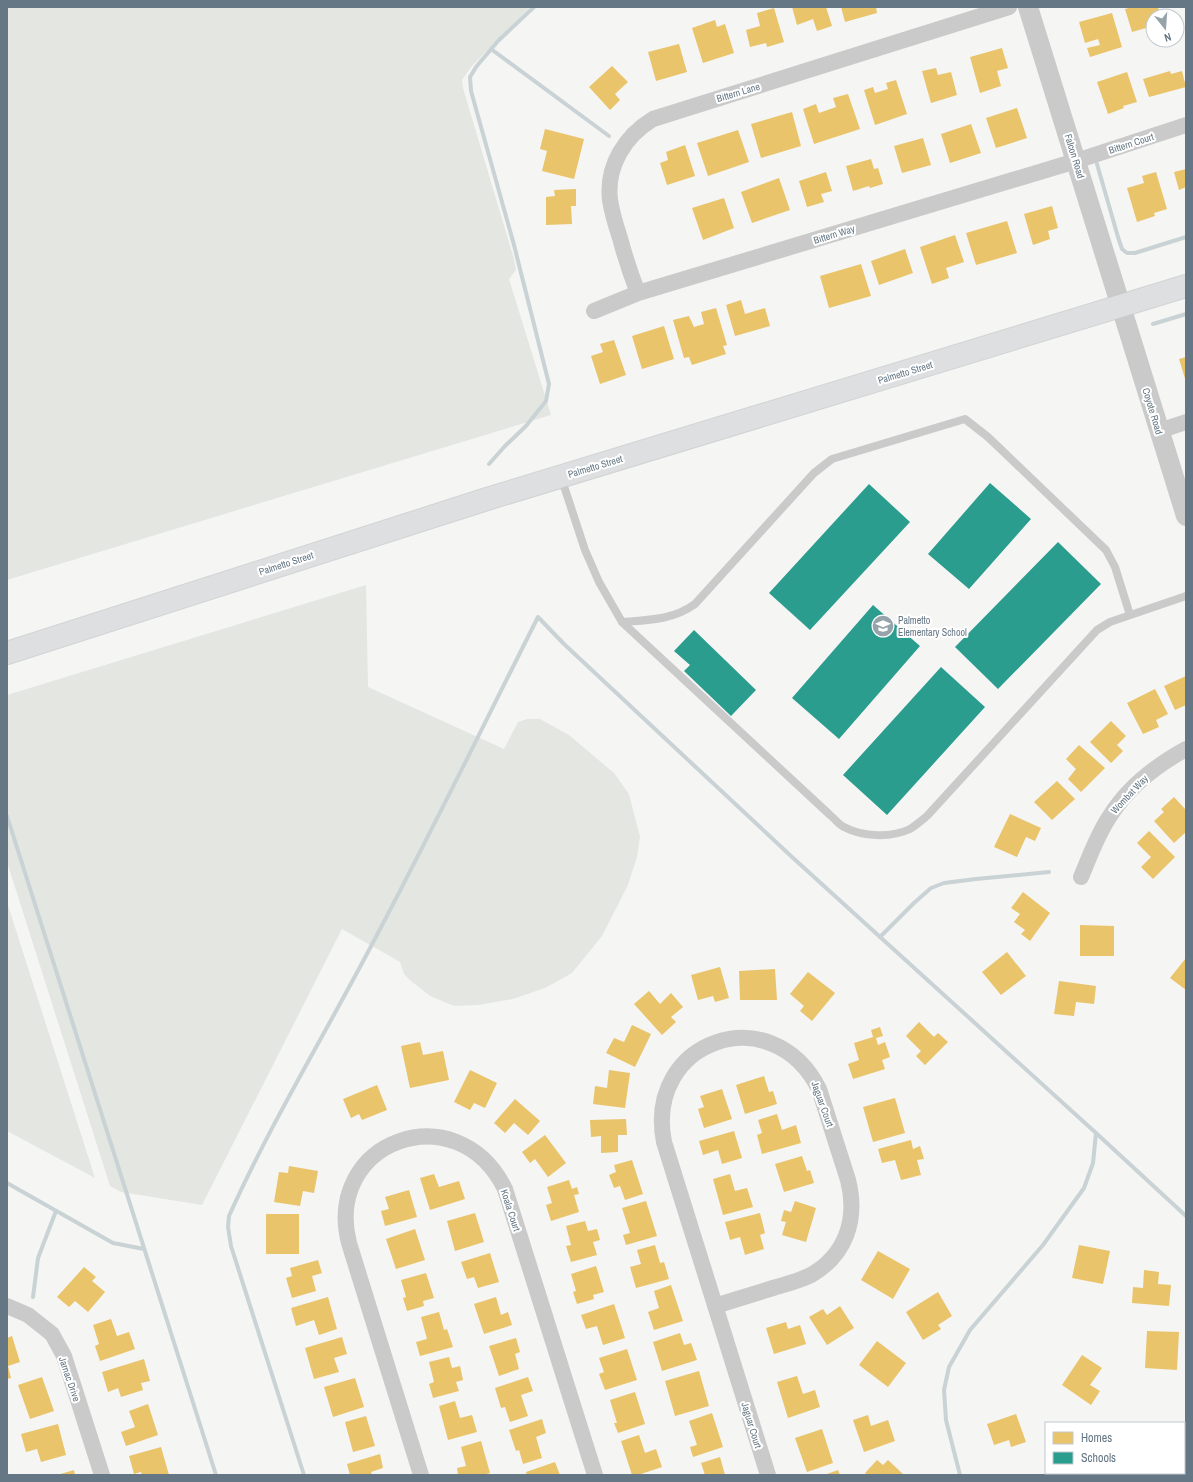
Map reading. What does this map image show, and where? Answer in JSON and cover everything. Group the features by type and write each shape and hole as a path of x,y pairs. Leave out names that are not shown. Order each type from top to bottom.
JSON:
{"main road":[{"name":"Palmetto Street","path":"7,653 479,501 1186,286"}],"street":[{"name":"Bittern Lane","path":"638,293 629,269 614,218 610,199 610,188 611,178 617,157 629,139 644,124 653,119 1009,7"},
{"name":"Falcon Road","path":"1028,7 1121,306"},
{"name":"Bittern Court","path":"1076,161 1186,125"},
{"name":"Bittern Way","path":"594,311 638,293 1076,161"},
{"name":"Coyote Road","path":"1121,306 1186,516"},
{"path":"1159,431 1186,422"},
{"name":"Wombat Way","path":"1081,877 1094,846 1110,815 1143,778 1158,766 1186,749"},
{"name":"Jaguar Court","path":"715,1306 799,1280 820,1269 838,1251 844,1241 851,1217 851,1192 848,1180 819,1089 813,1077 797,1058 786,1050 762,1040 749,1038 723,1040 711,1044 691,1056 675,1074 667,1090 662,1107 662,1131 664,1142 715,1306 768,1475"},
{"name":"Koala Court","path":"421,1475 349,1243 345,1220 347,1203 352,1186 357,1176 372,1158 391,1145 402,1140 427,1136 452,1140 474,1150 493,1168 500,1178 505,1189 595,1475"},
{"name":"Jarnac Drive","path":"7,1306 28,1315 52,1334 64,1356 102,1475"}],"lane":[{"path":"622,622 675,616 685,612 695,604 814,473 832,459 965,419 988,437 1106,550 1115,567 1130,615"},
{"path":"561,476 586,550 599,582 622,622 843,827 859,833 886,835 900,832 910,828 927,816 1097,630 1110,622 1186,596"}],"shaded area":[{"path":"7,7 530,7 472,66 462,80 463,88 514,259 516,270 509,279 551,415 7,580"},
{"path":"366,585 368,687 504,749 518,722 527,719 540,719 569,735 614,773 629,794 640,837 637,857 628,885 602,936 572,973 545,988 513,999 478,1005 454,1006 430,996 404,974 400,962 342,929 202,1205 121,1192 110,1186 7,862 7,695"},
{"path":"7,902 95,1178 7,1131"}],"building: Homes":[{"path":"792,7 826,7 832,26 817,31 813,19 797,25"},
{"path":"841,7 876,7 877,13 845,22"},
{"path":"1132,7 1158,8 1145,8 1145,28 1132,32 1125,9"},
{"path":"774,8 784,42 767,47 766,43 750,47 746,30 760,26 757,13"},
{"path":"1112,13 1122,47 1090,57 1087,48 1100,45 1098,39 1085,43 1079,22"},
{"path":"715,20 717,27 725,24 734,53 703,63 692,28"},
{"path":"679,44 687,72 656,81 648,52"},
{"path":"1002,48 1008,68 997,71 1001,86 980,93 970,57"},
{"path":"612,66 628,82 615,94 620,100 610,110 589,87"},
{"path":"936,68 938,75 951,72 957,95 931,103 922,71"},
{"path":"1170,71 1171,74 1182,71 1186,87 1149,97 1143,79"},
{"path":"1127,72 1137,102 1123,106 1124,108 1108,114 1097,82"},
{"path":"896,80 907,114 875,125 864,90 873,87 875,93 888,89 886,83"},
{"path":"848,94 860,129 814,144 803,109 816,104 819,113 836,107 833,98"},
{"path":"1017,108 1027,138 996,148 986,118"},
{"path":"792,112 801,146 761,158 751,124"},
{"path":"971,124 981,153 950,163 941,134"},
{"path":"545,129 584,139 574,179 542,171 547,151 540,149"},
{"path":"738,130 749,162 708,176 697,143"},
{"path":"923,138 931,165 902,173 894,146"},
{"path":"685,145 695,176 667,185 660,163 668,160 666,152"},
{"path":"871,159 874,169 878,168 883,184 870,188 869,186 853,191 846,166"},
{"path":"1186,169 1186,187 1179,190 1174,172"},
{"path":"826,172 832,191 821,194 824,202 807,207 799,181"},
{"path":"1156,172 1167,209 1154,213 1155,216 1137,222 1127,188 1144,183 1142,176"},
{"path":"779,178 790,210 752,223 741,192"},
{"path":"576,189 576,206 571,206 572,224 546,225 546,197 555,196 554,190"},
{"path":"724,198 734,228 703,240 692,208"},
{"path":"1052,206 1058,228 1048,231 1050,239 1033,245 1024,214"},
{"path":"1007,221 1017,253 976,265 966,233"},
{"path":"955,235 964,262 946,268 949,278 932,284 920,247"},
{"path":"905,249 913,273 879,285 871,261"},
{"path":"861,264 871,296 829,308 820,276"},
{"path":"741,300 745,314 765,308 770,326 735,336 726,305"},
{"path":"716,308 727,345 723,346 726,354 692,365 689,357 684,358 673,320 689,316 694,327 704,324 701,312"},
{"path":"664,326 674,359 642,369 632,336"},
{"path":"614,340 626,375 600,384 591,356 603,352 600,344"},
{"path":"1186,357 1186,382 1179,359"},
{"path":"1186,676 1186,705 1175,710 1164,686"},
{"path":"1155,689 1168,714 1156,720 1159,727 1143,734 1127,703"},
{"path":"1111,721 1126,736 1117,745 1123,751 1111,763 1090,742"},
{"path":"1079,745 1105,768 1081,792 1068,779 1076,769 1066,759"},
{"path":"1057,781 1075,799 1052,820 1034,802"},
{"path":"1174,797 1186,810 1186,832 1174,843 1154,821 1164,812 1161,809"},
{"path":"1010,814 1041,828 1035,841 1026,837 1017,857 994,847"},
{"path":"1149,831 1175,857 1153,879 1141,867 1151,857 1137,843"},
{"path":"1023,892 1050,913 1030,941 1021,934 1025,930 1014,922 1020,914 1011,908"},
{"path":"1080,925 1114,926 1114,956 1080,956"},
{"path":"1007,952 1026,976 1001,995 982,972"},
{"path":"1186,958 1186,990 1170,978"},
{"path":"720,967 729,998 715,1002 713,996 698,1000 691,975"},
{"path":"775,969 777,1000 740,1000 739,971"},
{"path":"808,972 835,993 812,1021 800,1011 804,1006 790,994"},
{"path":"1059,981 1096,986 1094,1004 1076,1002 1074,1016 1054,1014"},
{"path":"649,991 660,1004 671,993 683,1007 671,1017 676,1022 662,1035 634,1004"},
{"path":"919,1022 934,1037 938,1033 948,1042 925,1065 916,1056 921,1051 906,1036"},
{"path":"632,1025 651,1034 635,1067 606,1053 614,1038 624,1042"},
{"path":"880,1027 883,1036 876,1038 878,1045 885,1042 890,1057 882,1060 885,1069 853,1079 848,1064 859,1060 854,1043 873,1037 871,1030"},
{"path":"420,1042 423,1055 443,1051 449,1080 410,1088 401,1046"},
{"path":"470,1070 497,1083 485,1108 474,1103 470,1110 454,1102"},
{"path":"609,1070 630,1073 625,1108 593,1104 595,1086 607,1088"},
{"path":"764,1076 769,1092 773,1091 777,1104 745,1114 736,1085"},
{"path":"377,1085 387,1110 362,1120 359,1114 351,1118 343,1099"},
{"path":"722,1089 732,1119 704,1128 698,1109 704,1107 700,1096"},
{"path":"895,1098 905,1133 873,1142 863,1107"},
{"path":"515,1099 540,1121 528,1135 514,1123 505,1133 494,1123"},
{"path":"777,1114 782,1130 796,1125 801,1143 762,1154 757,1135 762,1133 758,1120"},
{"path":"626,1119 627,1135 618,1135 618,1152 601,1153 601,1136 591,1137 590,1120"},
{"path":"734,1131 742,1158 722,1164 718,1150 703,1155 699,1141"},
{"path":"545,1135 566,1163 548,1177 535,1159 530,1163 522,1152"},
{"path":"911,1140 913,1149 920,1146 924,1159 917,1160 921,1175 901,1180 895,1160 882,1163 878,1149"},
{"path":"802,1156 807,1171 810,1170 814,1183 784,1192 775,1164"},
{"path":"632,1160 643,1194 625,1200 620,1186 614,1188 609,1175 616,1172 614,1165"},
{"path":"289,1166 318,1171 314,1193 303,1191 300,1206 274,1202 279,1172 288,1173"},
{"path":"434,1174 439,1187 459,1181 465,1199 430,1210 420,1178"},
{"path":"730,1174 735,1191 747,1188 753,1207 723,1215 713,1179"},
{"path":"569,1180 572,1189 577,1187 579,1194 574,1195 579,1212 551,1221 546,1205 552,1203 547,1187"},
{"path":"409,1190 417,1217 385,1226 381,1211 389,1209 385,1197"},
{"path":"646,1201 657,1236 626,1245 623,1235 630,1233 622,1208"},
{"path":"795,1201 816,1208 806,1242 782,1235 786,1222 781,1221 784,1210 791,1212"},
{"path":"475,1213 484,1242 455,1251 447,1221"},
{"path":"760,1213 765,1233 760,1235 764,1249 745,1255 740,1237 730,1240 725,1222"},
{"path":"266,1214 299,1214 299,1254 266,1254"},
{"path":"585,1221 588,1231 597,1229 600,1240 593,1242 597,1255 571,1262 566,1246 571,1245 566,1226"},
{"path":"415,1229 425,1260 396,1269 386,1239"},
{"path":"655,1245 660,1263 664,1262 669,1279 636,1288 630,1267 641,1264 637,1250"},
{"path":"1079,1245 1110,1251 1103,1284 1072,1278"},
{"path":"878,1251 910,1269 893,1299 861,1280"},
{"path":"490,1253 499,1282 478,1288 474,1277 467,1279 461,1262"},
{"path":"318,1260 322,1273 312,1276 316,1291 292,1298 286,1278 292,1276 290,1268"},
{"path":"596,1266 604,1292 593,1295 594,1299 577,1304 573,1292 576,1291 571,1274"},
{"path":"84,1267 96,1277 92,1281 105,1292 88,1312 75,1301 69,1307 57,1297"},
{"path":"1144,1270 1159,1272 1158,1284 1171,1285 1169,1306 1132,1303 1133,1287 1143,1288"},
{"path":"426,1273 434,1298 423,1301 424,1306 407,1311 403,1298 406,1297 401,1280"},
{"path":"671,1285 683,1321 654,1330 648,1312 659,1308 654,1291"},
{"path":"938,1292 952,1316 938,1325 941,1329 923,1340 906,1312"},
{"path":"328,1297 337,1329 319,1335 314,1320 296,1326 291,1308"},
{"path":"496,1297 501,1315 508,1312 512,1325 484,1334 474,1304"},
{"path":"614,1304 625,1338 603,1345 597,1326 586,1329 581,1315"},
{"path":"840,1306 854,1328 827,1345 809,1317 823,1309 827,1315"},
{"path":"439,1312 444,1330 447,1329 453,1347 420,1356 416,1342 427,1339 421,1317"},
{"path":"111,1319 117,1336 129,1332 135,1349 100,1361 95,1346 99,1344 93,1325"},
{"path":"786,1322 788,1329 800,1325 806,1344 774,1354 766,1328"},
{"path":"1147,1331 1179,1332 1177,1370 1145,1368"},
{"path":"680,1333 684,1345 691,1343 697,1360 662,1371 653,1342"},
{"path":"12,1336 20,1362 8,1366 11,1378 7,1379 7,1338"},
{"path":"342,1337 347,1354 334,1358 339,1372 314,1379 305,1348"},
{"path":"516,1338 520,1352 515,1354 519,1369 499,1376 489,1346"},
{"path":"877,1341 906,1363 888,1387 859,1365"},
{"path":"627,1349 637,1380 605,1390 599,1374 604,1372 599,1358"},
{"path":"1082,1355 1102,1368 1090,1385 1100,1391 1091,1405 1062,1385"},
{"path":"449,1357 452,1368 460,1366 463,1380 456,1382 459,1391 433,1398 429,1384 434,1382 429,1362"},
{"path":"144,1359 150,1381 141,1383 143,1390 121,1397 118,1388 108,1392 102,1372"},
{"path":"699,1371 709,1406 675,1416 665,1381"},
{"path":"797,1376 803,1394 815,1390 820,1407 788,1418 777,1382"},
{"path":"42,1377 54,1411 30,1419 18,1385"},
{"path":"528,1377 533,1391 521,1395 528,1416 510,1422 505,1407 501,1408 495,1388"},
{"path":"355,1378 364,1407 333,1417 324,1387"},
{"path":"635,1392 645,1424 618,1433 614,1423 617,1423 610,1400"},
{"path":"455,1401 460,1418 472,1415 477,1432 448,1440 439,1406"},
{"path":"148,1404 158,1435 126,1446 121,1432 135,1427 129,1411"},
{"path":"712,1413 723,1447 693,1457 690,1447 697,1445 689,1421"},
{"path":"1016,1414 1026,1442 1011,1447 1009,1440 994,1445 987,1424"},
{"path":"868,1415 871,1426 888,1420 895,1441 864,1452 853,1420"},
{"path":"366,1416 375,1446 353,1452 345,1422"},
{"path":"542,1419 546,1433 536,1437 542,1458 523,1464 519,1450 516,1451 509,1430"},
{"path":"58,1424 66,1455 41,1462 37,1449 26,1452 21,1434"},
{"path":"822,1429 833,1463 807,1472 795,1438"},
{"path":"639,1435 645,1453 656,1449 662,1467 638,1475 632,1475 621,1441"},
{"path":"481,1441 490,1473 483,1475 458,1475 457,1468 466,1466 461,1447"},
{"path":"161,1447 169,1475 142,1475 141,1472 134,1474 129,1456"},
{"path":"380,1454 383,1468 371,1472 372,1475 350,1475 347,1464"},
{"path":"720,1457 725,1475 705,1475 701,1463"},
{"path":"877,1460 883,1465 888,1460 904,1475 867,1475 865,1473"},
{"path":"555,1462 560,1475 527,1475 526,1472"},
{"path":"74,1470 75,1475 57,1475"},
{"path":"838,1470 840,1475 824,1475"}],"building: Schools":[{"path":"990,483 1031,519 969,589 928,554"},
{"path":"869,484 910,522 810,630 769,593"},
{"path":"1058,542 1101,584 998,689 955,647"},
{"path":"873,605 920,646 839,739 792,698"},
{"path":"694,630 756,690 731,716 684,671 690,665 674,651"},
{"path":"941,667 985,707 887,815 843,775"}],"waterway":[{"path":"489,464 526,426 546,401 549,384 514,245 471,91 470,77 476,67 498,41 534,7"},
{"path":"491,49 609,136"},
{"path":"1097,164 1122,249 1127,253 1135,253 1186,237"},
{"path":"1153,324 1186,314"},
{"path":"304,1475 231,1246 228,1227 229,1216 264,1143 360,967 440,814 538,617 564,644 792,857 1186,1216"},
{"path":"7,816 216,1475"},
{"path":"880,937 931,888 944,883 1049,872"},
{"path":"960,1475 946,1420 944,1390 949,1367 970,1330 1043,1245 1084,1188 1093,1163 1096,1133"},
{"path":"7,1183 113,1243 144,1249"},
{"path":"33,1297 38,1258 56,1211"}],"place":[{"name":"Palmetto Elementary School","path":"883,626"}]}
